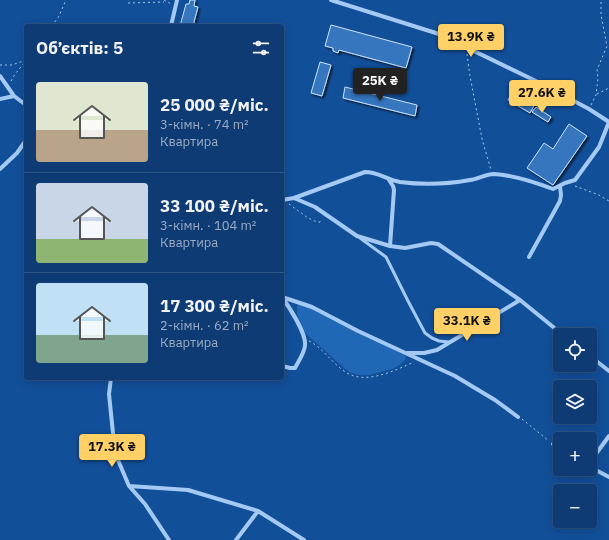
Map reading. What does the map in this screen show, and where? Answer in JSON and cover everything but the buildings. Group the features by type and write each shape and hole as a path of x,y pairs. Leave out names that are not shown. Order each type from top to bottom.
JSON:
{"street":[{"path":"171,24 177,0"},
{"path":"284,201 366,172 376,173 390,180 400,182 450,183 476,180 493,174 538,183 553,189 575,180 599,146 609,122 589,109 439,34 331,0"},
{"path":"0,76 14,96 24,104"},
{"path":"0,99 14,96"},
{"path":"0,169 17,153 24,143"},
{"path":"390,180 394,190 390,246"},
{"path":"529,257 560,201 560,186"},
{"path":"294,198 315,207 357,236 390,246 405,248 431,243 438,244 520,300 554,328"},
{"path":"284,298 312,307 358,332 455,376 473,386 518,416"},
{"path":"284,300 294,317 304,339 305,346 294,368 284,366"},
{"path":"404,353 424,353 438,350 520,300"},
{"path":"597,362 609,371"},
{"path":"111,380 109,394 114,453 129,486 145,504 169,540"},
{"path":"597,452 609,436"},
{"path":"597,471 609,477"},
{"path":"129,486 188,490 258,511 304,540"},
{"path":"236,540 258,511"}],"lane":[{"path":"357,236 373,246 386,257 425,333 439,341 452,342"}],"path":[{"path":"53,24 59,16 66,0"},
{"path":"589,109 596,95 598,78 597,70 607,46 601,15 601,0"},
{"path":"128,3 164,1 175,6"},
{"path":"467,47 470,76 482,139 493,174"},
{"path":"0,65 12,65 24,62"},
{"path":"10,90 11,81 24,63"},
{"path":"596,95 609,88"},
{"path":"565,183 599,195 609,201"},
{"path":"284,202 316,222 320,222 328,215"},
{"path":"304,339 311,341 324,351 343,371 358,378 367,378 388,372 419,360"},
{"path":"518,416 553,444"}],"shaded area":[{"path":"301,303 406,356 405,360 392,369 369,375 359,375 349,372 305,333 297,314 297,306"}]}
